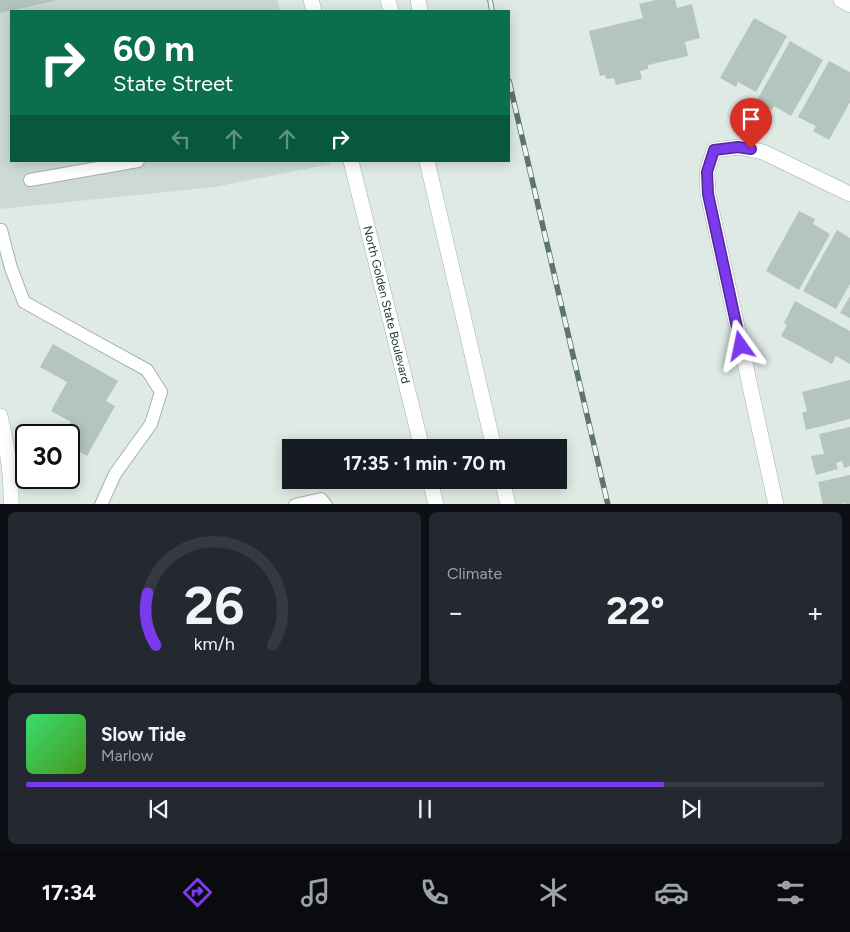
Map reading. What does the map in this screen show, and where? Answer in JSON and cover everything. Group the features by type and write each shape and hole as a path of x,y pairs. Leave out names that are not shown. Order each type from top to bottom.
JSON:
{"main road":[{"path":"841,0 850,5"},
{"path":"776,504 708,194 707,172 714,150 738,147 763,152 848,188"},
{"name":"North Golden State Boulevard","path":"351,162 420,439"},
{"path":"426,162 492,439"},
{"path":"432,162 432,187"},
{"path":"0,416 9,460 10,504"},
{"path":"432,489 436,504"},
{"path":"504,489 508,504"}],"lane":[{"path":"30,180 132,162"},
{"path":"1,230 11,268 24,302 147,370 161,392 150,424 114,474 101,504"},
{"path":"295,504 321,499 326,504"}],"shaded area":[{"path":"0,0 277,0 280,10 10,10 10,162 330,162 331,164 215,187 0,209"}],"building":[{"path":"0,0 54,1 10,10 0,13"},
{"path":"656,0 675,0 677,8 692,4 700,38 685,42 688,56 648,65 648,69 640,71 642,79 616,85 614,78 606,79 605,75 600,76 589,31 643,18 639,4"},
{"path":"754,18 787,36 756,92 738,82 736,87 720,78"},
{"path":"790,41 823,60 791,116 774,106 772,110 756,102"},
{"path":"829,61 850,72 850,102 829,140 813,131 816,126 798,117"},
{"path":"799,211 815,219 813,224 830,234 799,290 766,271"},
{"path":"837,230 850,238 850,284 836,309 803,291"},
{"path":"850,296 850,318 840,313"},
{"path":"795,301 850,331 850,364 836,356 832,364 781,336 787,325 784,323"},
{"path":"53,344 118,381 106,401 115,406 87,456 80,452 80,424 70,424 71,422 51,411 67,382 40,367"},
{"path":"850,380 850,419 806,430 802,413 807,411 802,392"},
{"path":"850,427 850,466 844,468 842,461 836,463 838,469 816,475 811,456 824,454 819,434"},
{"path":"850,475 850,504 823,504 818,482"}],"railway":[{"path":"490,0 492,10"},
{"path":"510,85 608,504"}],"route":[{"path":"741,346 708,194 707,172 714,150 738,147 751,149"}]}
